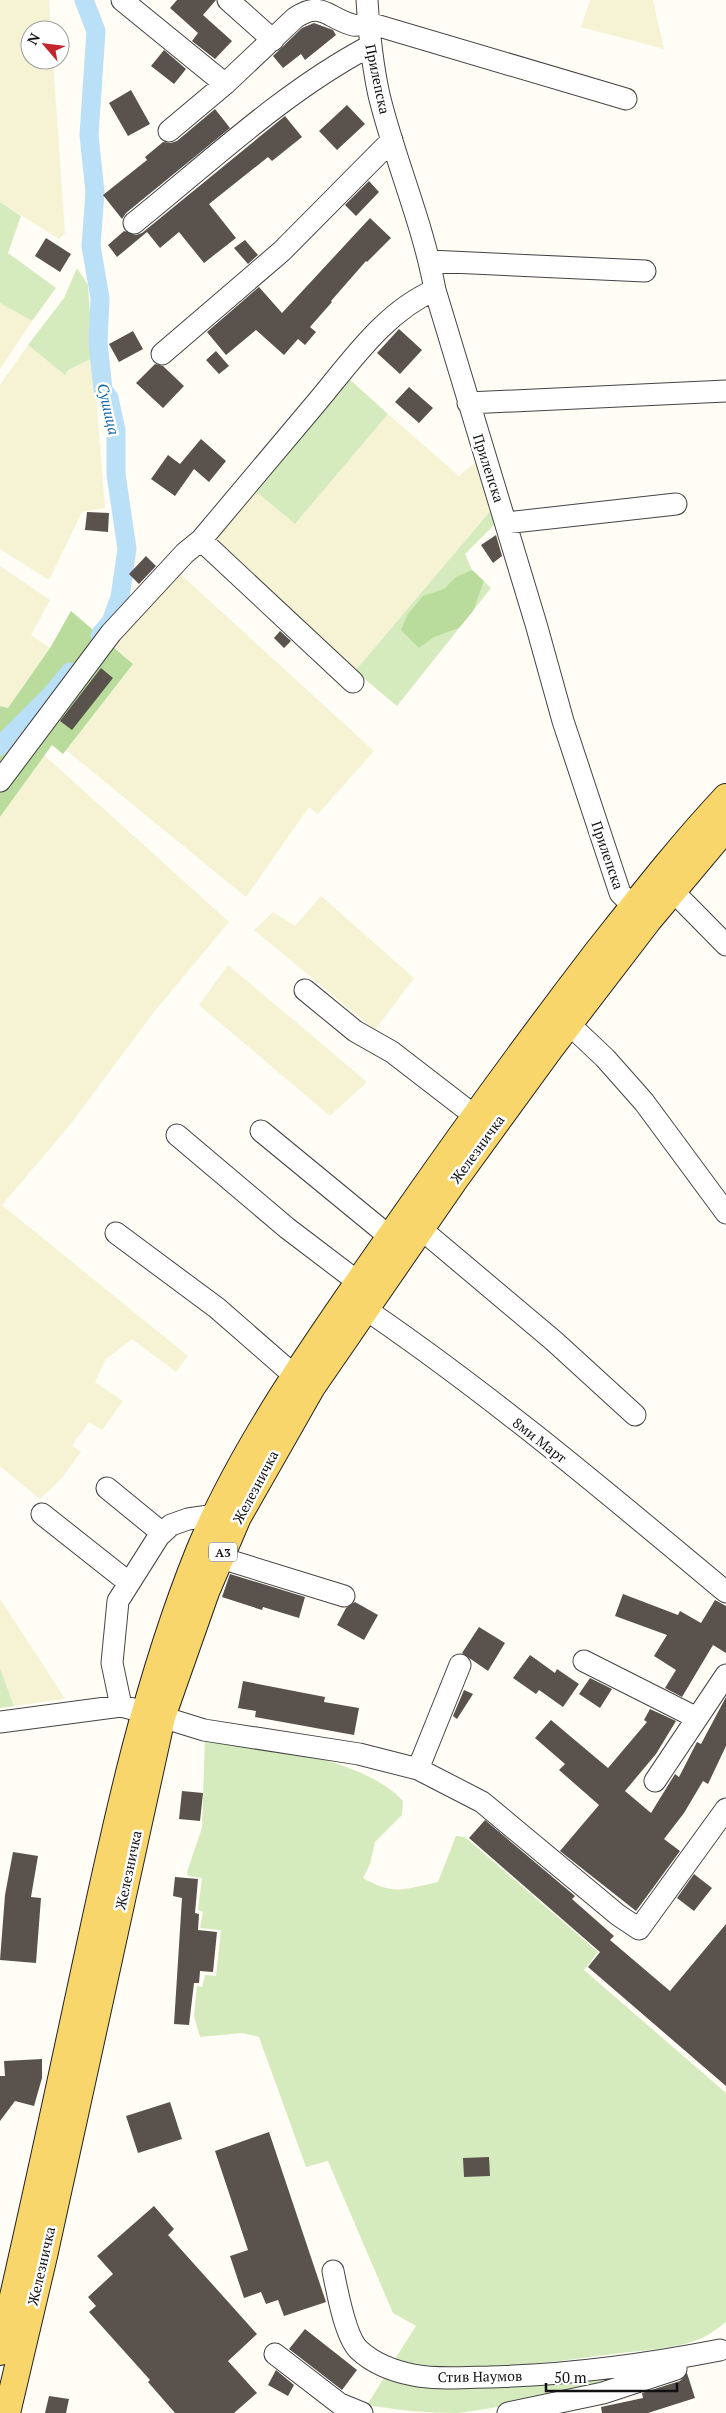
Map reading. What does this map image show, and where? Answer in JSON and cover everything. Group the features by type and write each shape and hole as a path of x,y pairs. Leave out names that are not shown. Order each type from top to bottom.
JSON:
{"main road":[{"name":"Железничка","path":"8,2410 142,1712 203,1601 238,1517 312,1387 357,1296 390,1237 533,1035 666,883 726,797"},
{"name":"Железничка","path":"666,883 726,828"},
{"name":"Железничка","path":"0,2352 142,1712 200,1550 216,1515 245,1461 296,1376 357,1296 421,1229 570,1024 640,914"}],"street":[{"path":"122,0 225,84"},
{"path":"228,0 273,40"},
{"name":"Прилепска","path":"367,0 370,46 379,95 429,261 434,290 506,523 563,721 620,892 640,914"},
{"path":"169,131 225,84 306,9 319,8 354,25 369,23 626,99"},
{"path":"134,223 288,98 341,62 370,46"},
{"path":"162,354 282,251 392,140"},
{"path":"429,261 645,271"},
{"path":"0,781 111,633 186,552 201,540 365,346 401,308 415,298 434,290"},
{"path":"468,403 726,391"},
{"path":"506,523 676,504"},
{"path":"201,540 353,682"},
{"path":"666,883 726,945"},
{"path":"305,990 355,1031 392,1052 475,1116"},
{"path":"570,1024 605,1058 644,1102 726,1212"},
{"path":"261,1131 390,1237"},
{"name":"8ми Март","path":"177,1135 287,1228 357,1296 436,1360 580,1471 726,1592"},
{"path":"421,1229 554,1341 635,1415"},
{"path":"116,1233 217,1308 296,1376"},
{"path":"107,1488 162,1533"},
{"path":"42,1514 128,1582"},
{"path":"142,1712 112,1663 118,1601 147,1551 171,1525 188,1519 216,1515"},
{"path":"221,1558 344,1596"},
{"path":"584,1661 697,1718"},
{"path":"418,1770 460,1665"},
{"path":"655,1782 726,1675"},
{"path":"0,1722 142,1712 204,1730 359,1754 418,1770 482,1802 618,1915 639,1929 726,1809"},
{"name":"Стив Наумов","path":"333,2271 346,2325 357,2348 380,2366 414,2376 455,2378 577,2373 652,2363 723,2348"},
{"name":"Стив Наумов","path":"508,2413 603,2393 666,2374 723,2348"},
{"path":"275,2354 340,2404 362,2413"}],"shaded area":[{"path":"0,0 49,0 50,20 20,20 20,70 54,70 65,233 59,239 0,202"},
{"path":"590,0 653,0 664,49 581,27"},
{"path":"0,303 32,321 0,369"},
{"path":"28,345 64,374 68,370 93,358 105,508 82,512 49,580 0,549 0,385"},
{"path":"388,414 459,476 476,462 492,509 355,671 218,545 216,534 253,489 295,524"},
{"path":"0,566 50,600 31,635 50,648 8,708 0,706"},
{"path":"178,572 374,751 318,814 309,807 246,897 66,750 133,664 110,643"},
{"path":"44,755 229,922 154,1012 69,1126 2,1205 188,1356 176,1372 132,1339 105,1360 95,1382 123,1401 102,1430 89,1422 72,1445 81,1452 61,1479 40,1499 0,1466 0,817"},
{"path":"321,896 414,978 375,1030 254,930 273,912 295,926"},
{"path":"228,965 367,1082 330,1116 199,1005"},
{"path":"0,1599 65,1699 14,1706 0,1668"}],"green space":[{"path":"0,202 21,216 8,253 56,288 32,321 0,303"},
{"path":"77,268 88,285 93,358 68,370 65,375 28,345 64,298"},
{"path":"347,377 388,414 295,524 253,489"},
{"path":"492,509 496,523 465,554 472,570 491,588 397,706 355,671"},
{"path":"472,570 484,581 473,611 459,628 434,637 419,648 401,630 408,614 423,596 444,589 456,577"},
{"path":"71,611 133,664 63,754 52,745 0,817 0,706 8,708 50,648"},
{"path":"0,1668 14,1706 0,1708"},
{"path":"205,1737 282,1750 338,1764 363,1774 385,1786 403,1801 402,1815 375,1842 370,1864 363,1878 374,1884 392,1889 408,1889 438,1882 456,1836 465,1837 598,1952 584,1970 726,2093 726,2322 703,2337 680,2345 562,2361 504,2366 446,2367 395,2359 416,2326 393,2313 328,2161 306,2167 259,2037 242,2033 200,2037 194,2016 197,1986 202,1987 205,1975 216,1976 221,1930 200,1928 203,1912 198,1910 202,1878 188,1876 187,1872 202,1828"},
{"path":"669,2362 564,2392 458,2413 400,2410 367,2405 387,2373"}],"building":[{"path":"177,0 216,0 203,15 232,41 215,59 192,41 198,33 170,8"},
{"path":"314,23 333,30 336,35 305,60 301,54 283,68 273,56 302,28"},
{"path":"164,50 186,69 174,84 151,66"},
{"path":"131,90 150,124 128,136 109,103"},
{"path":"347,105 365,124 337,150 319,131"},
{"path":"215,109 230,128 126,213 122,219 103,195 147,160 145,157 163,142 171,143 177,141"},
{"path":"285,116 302,137 272,161 268,157 209,204 236,238 204,263 179,232 160,248 147,232 117,257 108,245 124,231 136,235 142,233"},
{"path":"369,181 379,192 356,216 345,205"},
{"path":"370,218 391,238 366,261 310,327 316,332 305,345 298,339 284,355 256,330 226,355 207,332 259,287 282,313"},
{"path":"46,238 71,254 60,272 35,256"},
{"path":"245,240 258,255 248,264 234,248"},
{"path":"399,329 422,350 400,374 377,353"},
{"path":"133,331 143,349 119,362 109,344"},
{"path":"216,351 229,366 219,374 206,360"},
{"path":"155,364 163,366 184,386 163,408 136,383"},
{"path":"409,387 433,408 419,423 395,402"},
{"path":"201,439 226,461 209,482 194,469 175,496 151,479 168,455 180,464"},
{"path":"87,512 109,513 108,532 85,530"},
{"path":"496,535 502,556 493,563 481,545"},
{"path":"146,556 156,566 139,584 129,574"},
{"path":"280,631 291,641 284,648 274,638"},
{"path":"101,668 113,678 72,730 60,721"},
{"path":"230,1574 305,1597 299,1618 263,1607 262,1610 222,1597"},
{"path":"623,1594 678,1615 680,1611 701,1623 715,1600 726,1606 726,1653 713,1645 682,1697 665,1688 676,1670 654,1656 667,1635 615,1616"},
{"path":"355,1602 378,1615 364,1640 337,1625 346,1608"},
{"path":"479,1627 505,1643 488,1671 462,1653"},
{"path":"530,1655 555,1673 557,1669 579,1684 563,1707 539,1690 536,1694 513,1678"},
{"path":"590,1678 612,1689 600,1708 579,1694"},
{"path":"243,1681 325,1697 324,1702 359,1708 354,1735 255,1717 256,1711 238,1708"},
{"path":"464,1690 473,1694 457,1719 453,1716"},
{"path":"726,1697 726,1746 708,1784 703,1781 684,1813 664,1839 680,1851 636,1911 560,1851 599,1805 559,1770 565,1764 535,1738 551,1720 608,1768 647,1722 644,1720 650,1709 676,1721 656,1754 625,1791 651,1813 675,1774 679,1777 697,1742 701,1744"},
{"path":"182,1791 203,1793 200,1821 179,1819"},
{"path":"485,1820 575,1896 572,1899 614,1936 610,1940 670,1991 726,1924 726,2086 588,1967 600,1952 469,1838"},
{"path":"13,1852 38,1856 31,1897 41,1898 36,1963 0,1960 5,1895"},
{"path":"694,1874 712,1888 694,1911 677,1898"},
{"path":"175,1877 198,1879 195,1913 199,1914 198,1930 217,1932 213,1972 200,1971 199,1983 194,1983 189,2025 174,2024 182,1898 173,1896"},
{"path":"42,2059 42,2078 34,2106 15,2101 0,2121 0,2076 5,2076 4,2061"},
{"path":"170,2102 182,2139 138,2153 126,2116"},
{"path":"269,2132 326,2302 284,2316 278,2300 266,2304 261,2292 244,2298 230,2256 248,2250 215,2151"},
{"path":"489,2157 490,2176 464,2177 463,2158"},
{"path":"154,2206 174,2229 168,2235 257,2334 228,2361 257,2393 234,2413 175,2413 148,2382 150,2380 89,2312 96,2306 88,2297 113,2274 97,2256"},
{"path":"305,2329 357,2370 342,2390 289,2349"},
{"path":"276,2370 294,2385 288,2396 268,2385"},
{"path":"687,2373 695,2398 648,2413 602,2413 601,2407 643,2398 642,2393 680,2381"},
{"path":"49,2396 69,2399 66,2413 45,2413"}],"waterway":[{"name":"Сушица","path":"84,0 96,31 89,135 95,192 91,246 100,298 98,342 103,390 109,398 116,430 116,474 127,549 120,597 111,622 100,635"},
{"name":"Сушица","path":"0,746 52,694 70,672"}]}
